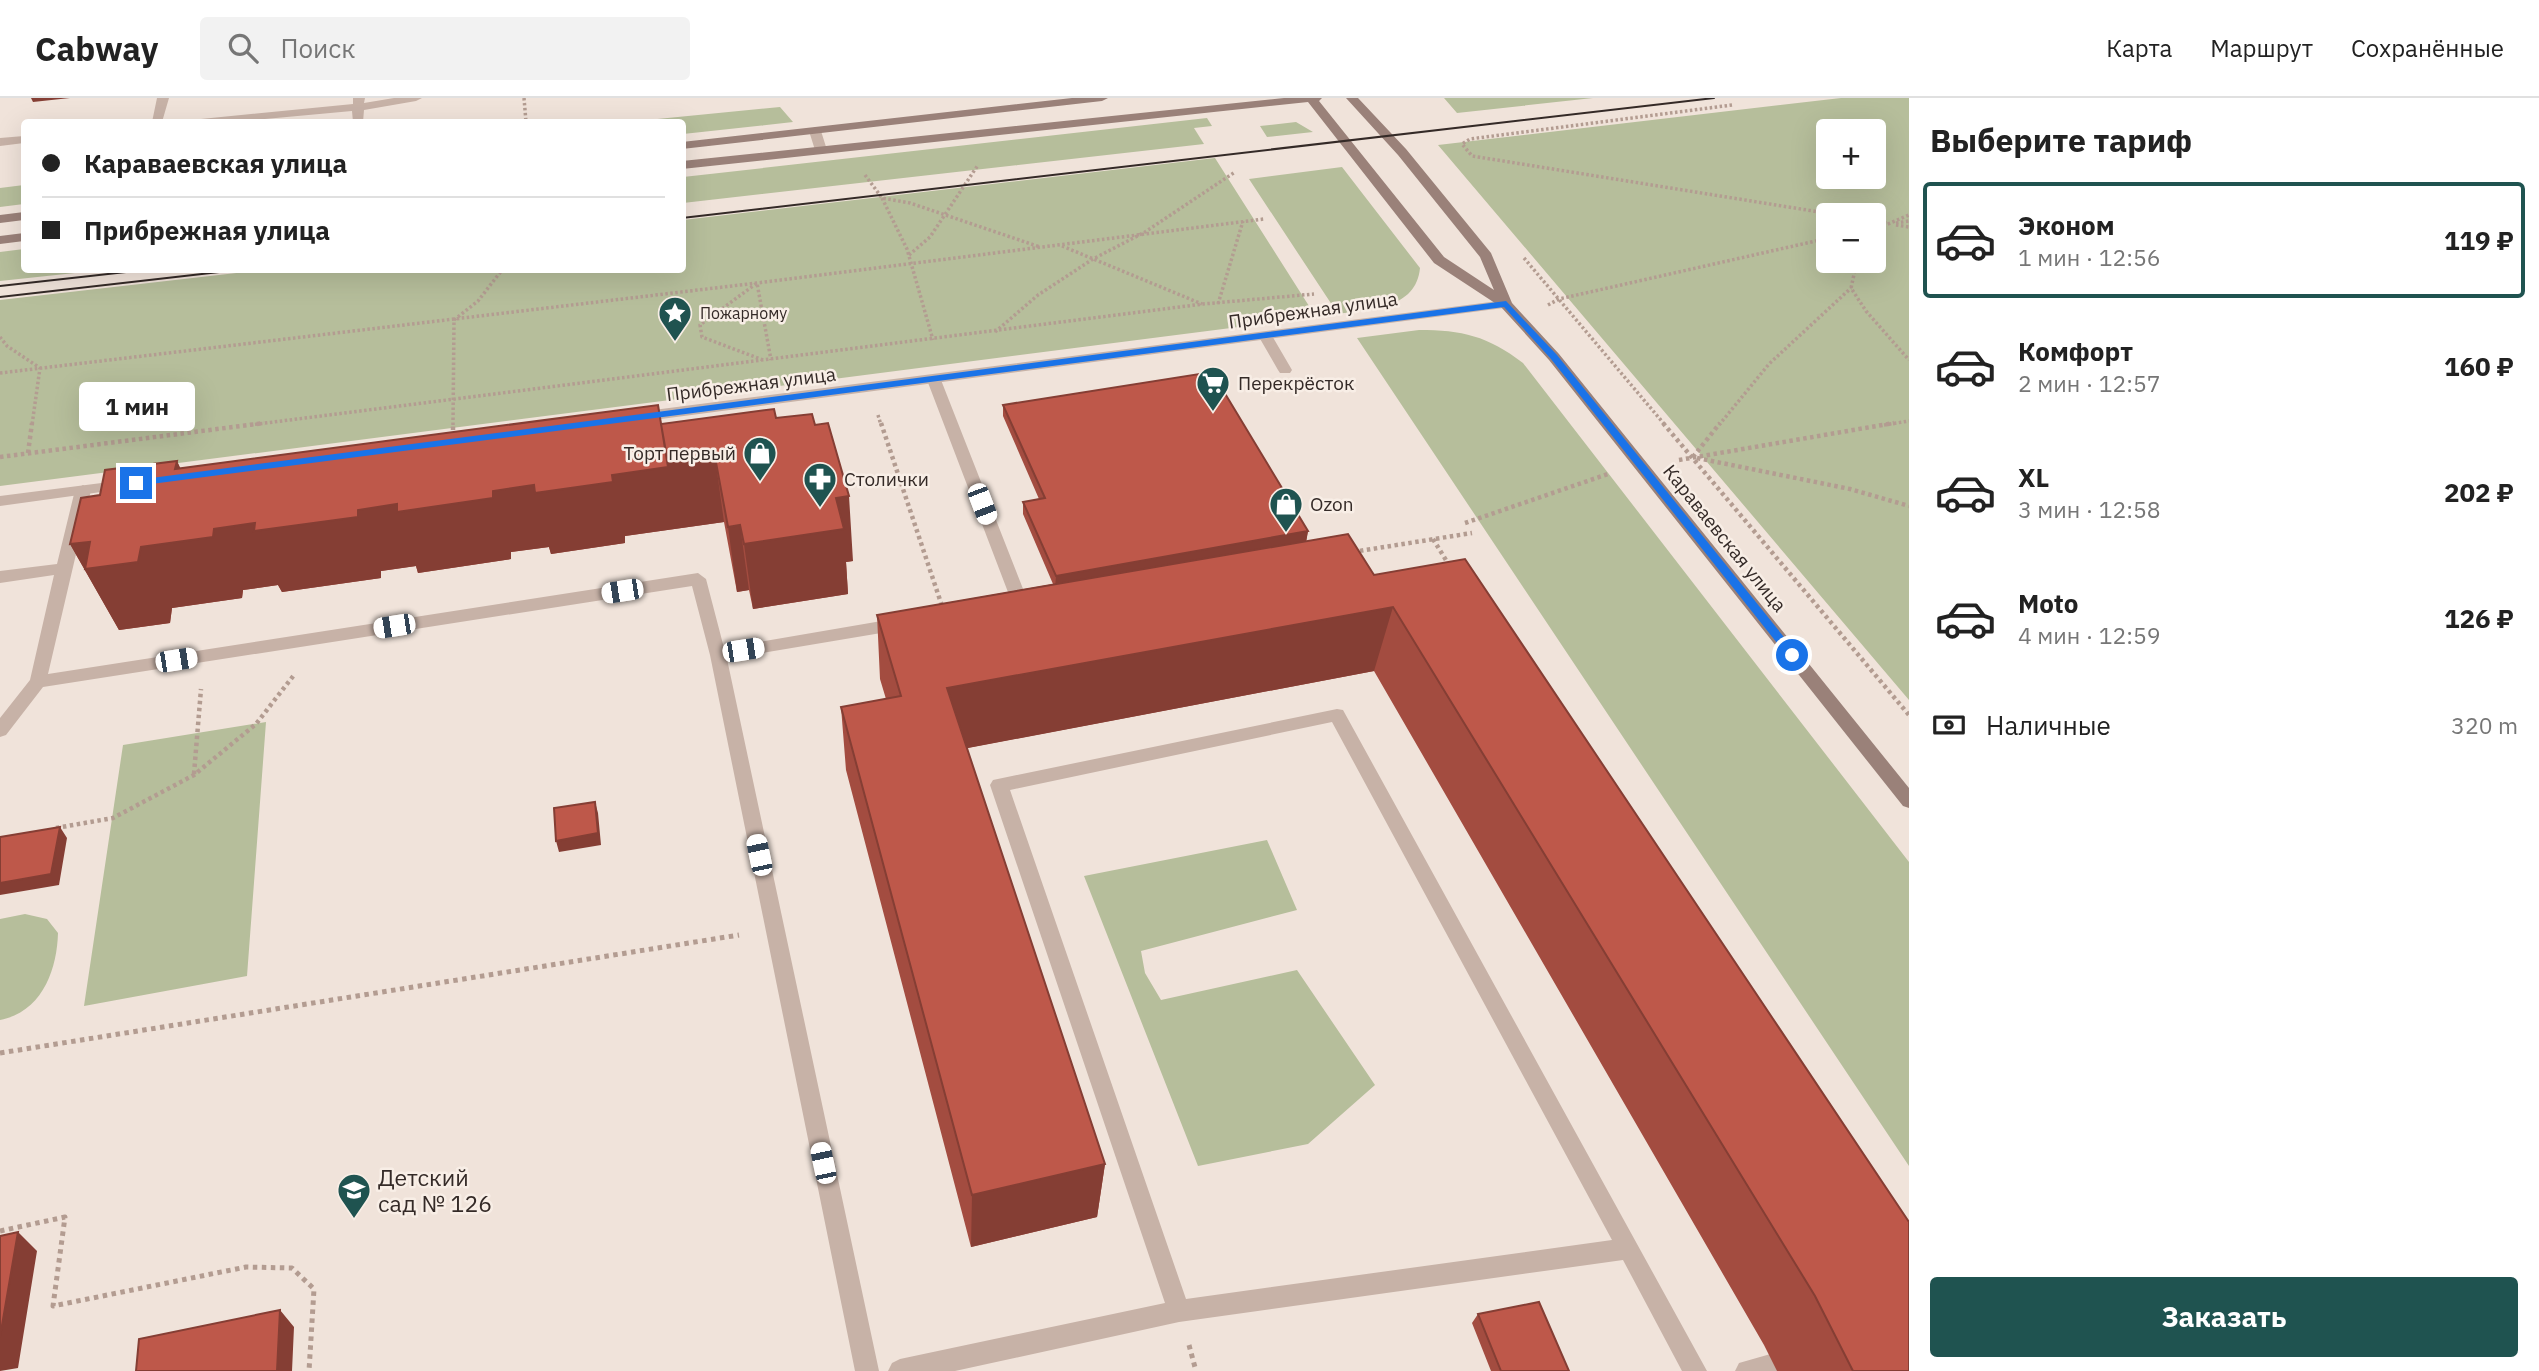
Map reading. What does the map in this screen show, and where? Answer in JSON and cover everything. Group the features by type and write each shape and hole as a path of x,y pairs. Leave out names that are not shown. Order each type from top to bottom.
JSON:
{"street":[{"path":"158,119 163,98"},
{"path":"225,119 359,102 416,98"},
{"path":"686,146 1102,98"},
{"name":"Караваевская улица","path":"1311,98 1439,260 1506,304 1554,357 1909,801"},
{"path":"686,165 1317,98"},
{"name":"Караваевская улица","path":"1352,98 1402,152 1486,256 1506,304"},
{"path":"814,131 821,150"},
{"path":"0,142 21,140"},
{"path":"0,219 21,216"},
{"path":"0,240 21,237"},
{"name":"Прибрежная улица","path":"618,420 1506,304"},
{"path":"1266,337 1285,370"},
{"path":"934,380 1021,604 996,608"},
{"path":"0,501 138,483"},
{"path":"0,730 38,682 83,490"},
{"path":"0,577 64,568"},
{"path":"38,682 698,579 718,655 867,1371"},
{"path":"718,655 946,616"},
{"path":"1179,1311 999,785 1337,715 1695,1371"},
{"path":"900,1371 1179,1311 1627,1249"},
{"path":"1746,1371 1774,1365"}],"path":[{"path":"524,98 526,119"},
{"path":"1732,105 1470,139 1462,144 1472,156 1816,211"},
{"path":"909,255 930,237 971,178 981,158"},
{"path":"861,172 893,213 909,255 933,340"},
{"path":"994,332 1038,296 1093,259 1145,232 1235,172"},
{"path":"883,198 910,203 1041,248"},
{"path":"1890,224 1909,215"},
{"path":"0,373 454,320 1264,219"},
{"path":"1230,341 1217,303 1243,221"},
{"path":"1886,225 1909,221"},
{"path":"1886,223 1909,227"},
{"path":"1559,299 1816,241"},
{"path":"1059,245 1203,304"},
{"path":"1516,249 1909,715"},
{"path":"454,320 478,301 500,273"},
{"path":"1693,457 1769,364 1851,288 1854,273"},
{"path":"757,283 771,360"},
{"path":"757,283 699,325 702,337 765,360"},
{"path":"1851,288 1866,311 1909,360"},
{"path":"0,457 1203,304 1314,294"},
{"path":"453,441 454,320"},
{"path":"0,337 7,346 40,368"},
{"path":"28,453 40,368"},
{"path":"877,412 946,616"},
{"path":"1693,457 1909,421"},
{"path":"1693,457 1850,489 1909,506"},
{"path":"1465,523 1606,474"},
{"path":"1350,552 1472,533"},
{"path":"1433,539 1455,574"},
{"path":"50,829 113,818 194,775 256,724 324,637"},
{"path":"194,775 203,656"},
{"path":"0,1053 775,929"},
{"path":"0,1230 65,1217 53,1306 246,1267 292,1268 314,1289 309,1371"}],"green space":[{"path":"1444,98 1593,98 1457,113"},
{"path":"1841,98 1909,98 1909,700 1438,145"},
{"path":"780,107 793,122 686,134 686,119 658,119"},
{"path":"1207,118 1212,126 1194,128 1204,144 686,203 686,177"},
{"path":"1296,122 1313,132 1267,137 1260,126"},
{"path":"1215,158 1316,317 0,486 0,300 236,273 686,273 686,220"},
{"path":"1342,167 1420,268 1417,282 1401,299 1390,305 1338,314 1249,179"},
{"path":"21,185 21,204 0,207 0,188"},
{"path":"21,249 21,273 75,273 0,281 0,252"},
{"path":"1419,330 1448,331 1474,336 1498,346 1523,363 1909,862 1909,1166 1357,338"},
{"path":"266,722 247,976 84,1006 123,745"},
{"path":"1267,840 1297,910 1141,951 1145,973 1161,1000 1297,970 1375,1085 1308,1144 1198,1166 1084,876"},
{"path":"25,914 47,919 58,933 54,961 37,999 15,1015 0,1020 0,919"}],"building":[{"path":"1212,372 1308,531 1056,576 1023,502 1045,498 1003,405"},
{"path":"658,405 668,467 612,475 613,482 535,493 534,485 493,491 493,498 397,512 397,504 358,510 358,517 254,531 255,523 214,529 213,537 141,547 138,562 85,569 90,542 70,544 81,498 100,495 105,470 177,461 175,469"},
{"path":"774,409 776,418 812,414 815,425 828,423 849,496 836,498 844,529 744,544 740,525 728,527 715,457 668,463 661,424"},
{"path":"1348,534 1374,575 1465,559 1909,1222 1909,1371 1853,1371 1815,1296 1393,607 947,688 1105,1164 972,1195 841,707 901,696 877,615"},
{"path":"595,802 598,833 556,841 554,808"},
{"path":"60,827 51,874 0,883 0,837"},
{"path":"18,1232 0,1337 0,1236"},
{"path":"1539,1302 1569,1371 1501,1371 1478,1314"},
{"path":"280,1310 277,1371 136,1371 139,1339"}],"tram line":[{"path":"686,218 1714,98"},
{"path":"0,286 117,273"},
{"path":"0,297 211,273"}],"place":[{"name":"Пожарному","path":"675,343"},
{"name":"Перекрёсток","path":"1213,413"},
{"name":"Торт первый","path":"760,483"},
{"name":"Столички","path":"820,509"},
{"name":"Ozon","path":"1286,534"},
{"name":"Детский сад № 126","path":"354,1220"}],"route":[{"path":"136,483 1506,304 1554,357 1792,655"}]}
